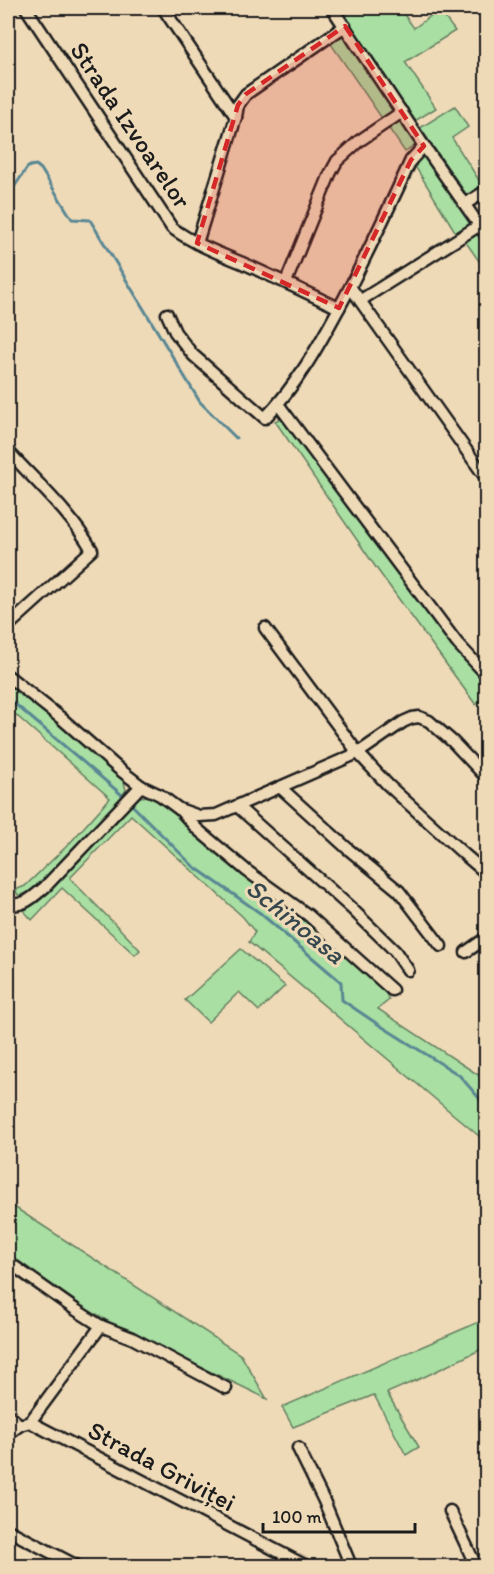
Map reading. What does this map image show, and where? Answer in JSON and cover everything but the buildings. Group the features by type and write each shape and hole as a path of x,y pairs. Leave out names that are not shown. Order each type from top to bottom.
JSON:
{"street":[{"name":"Strada Izvoarelor","path":"26,8 172,228 197,243 339,308"},
{"path":"163,8 236,117"},
{"path":"332,8 486,235"},
{"path":"197,243 238,105 246,94 345,27"},
{"path":"286,282 337,161 359,141 402,112"},
{"path":"168,314 176,332 193,355 265,418 278,404 324,338 351,288 411,160 424,146"},
{"path":"465,204 486,191"},
{"path":"360,300 480,225"},
{"path":"351,288 486,478"},
{"path":"278,404 457,643 486,674"},
{"path":"8,451 59,504 93,550 8,626"},
{"path":"265,627 358,753 388,785 486,873"},
{"path":"8,676 61,718 119,769 141,786 160,795 179,809 204,835 247,871 308,915 392,990"},
{"path":"179,809 199,816 216,815 358,753 403,722 419,717 429,721 453,742 486,777"},
{"path":"8,904 22,904 45,887 141,786"},
{"path":"281,788 348,849 399,891 441,946"},
{"path":"237,806 358,915 395,951 408,970"},
{"path":"466,952 486,938"},
{"path":"8,1262 101,1326 132,1338 226,1388"},
{"path":"8,1434 25,1424 101,1326"},
{"name":"Strada Griviței","path":"8,1414 306,1566"},
{"path":"298,1449 324,1502 351,1566"},
{"path":"450,1511 476,1566"},
{"path":"8,1530 77,1566"}],"highlighted area":[{"path":"345,26 424,146 411,160 339,308 197,243 238,105 246,94"}],"green space":[{"path":"340,8 399,8 414,28 439,10 455,31 405,62 436,108 415,121"},
{"path":"343,35 417,144 405,152 331,44"},
{"path":"455,106 468,127 452,138 484,188 469,198 420,128"},
{"path":"424,154 471,224 456,233 413,163"},
{"path":"478,233 486,246 486,271 465,241"},
{"path":"281,418 451,646 486,684 486,695 476,705 377,569 275,421"},
{"path":"8,683 79,739 124,782 126,790 117,804 48,876 29,892 19,896 15,890 25,886 69,844 110,798 8,708"},
{"path":"150,796 177,816 218,853 301,915 383,988 389,1000 378,1009 486,1080 486,1142 249,942 255,932 243,917 131,815 70,878 140,950 135,955 62,888 32,920 24,911 39,901 139,797"},
{"path":"241,949 285,986 259,1011 239,992 208,1022 185,1000"},
{"path":"8,1203 241,1355 267,1399 150,1343 97,1314 94,1316 8,1254"},
{"path":"479,1322 486,1334 486,1347 387,1393 419,1447 406,1455 374,1395 293,1427 282,1407"}],"waterway":[{"path":"8,196 27,168 36,165 41,169 72,219 90,220 200,402 236,438"},
{"name":"Schinoasa","path":"8,698 122,795"},
{"name":"Schinoasa","path":"133,806 193,866 260,913 341,982 342,1000 459,1075 486,1106"}]}
